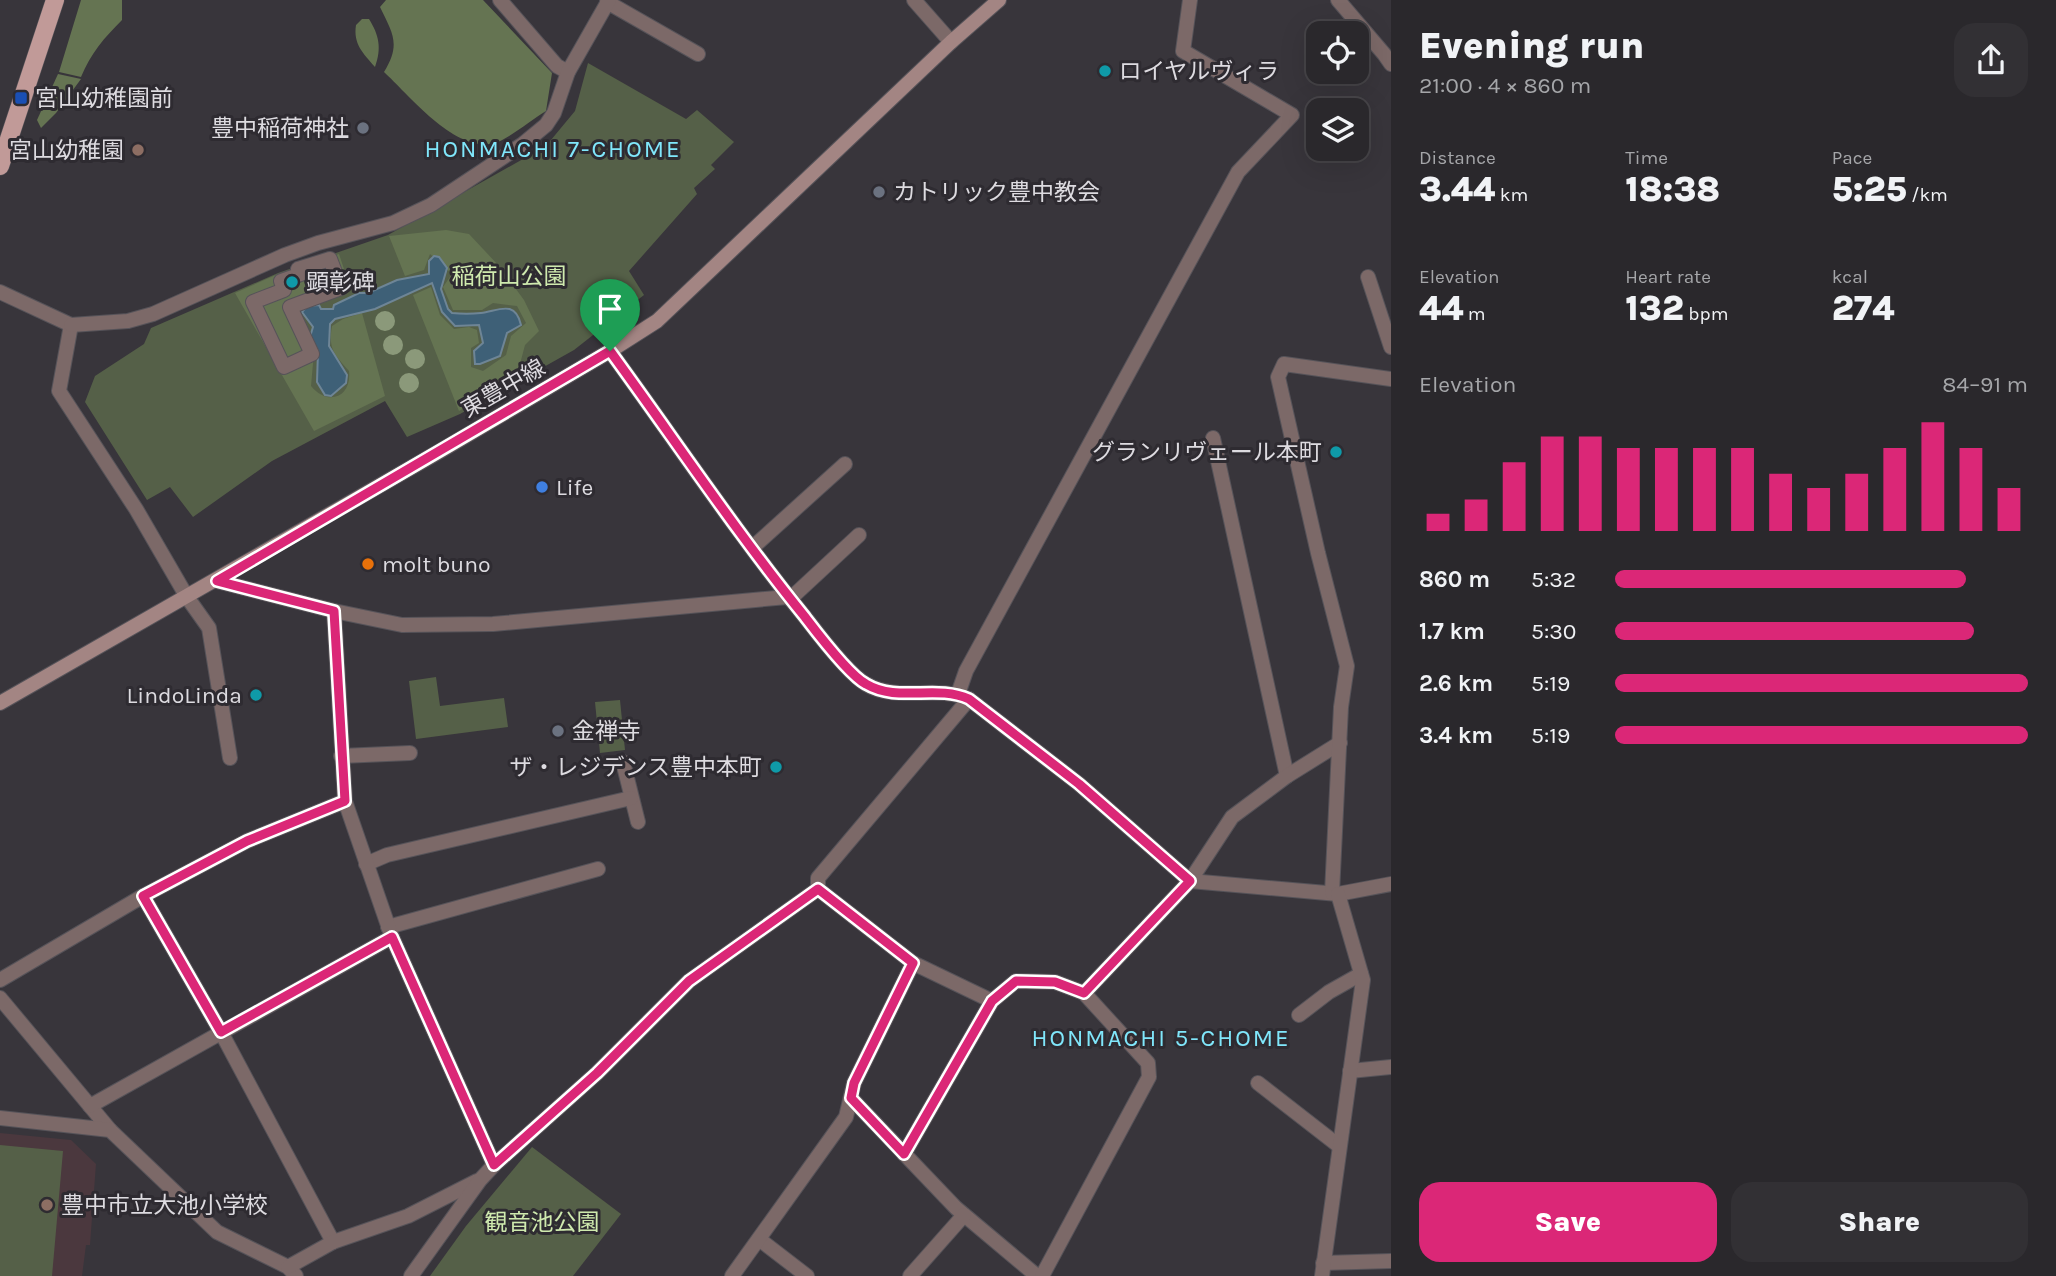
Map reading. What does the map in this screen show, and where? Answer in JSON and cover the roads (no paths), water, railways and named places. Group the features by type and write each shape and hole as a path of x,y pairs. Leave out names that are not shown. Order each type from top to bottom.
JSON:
{"main road":[{"path":"1,157 55,0"}],"street":[{"path":"500,0 557,66 568,72"},
{"path":"914,0 951,42"},
{"name":"東豊中線","path":"0,703 217,581 657,321 951,42 999,0"},
{"path":"818,889 818,878 964,696 966,671 1238,172 1292,115 1183,51 1191,0"},
{"path":"1338,0 1389,56"},
{"path":"0,292 71,326 128,321 153,314 285,255 318,243 393,223 431,205 513,151 546,125 554,113 568,72 608,1 698,54"},
{"path":"330,259 341,288 290,307 312,354 284,367 253,302 284,290 281,281 301,274 298,269 330,259"},
{"path":"1368,277 1391,347"},
{"path":"71,326 60,391 136,509 187,597 209,628 230,758"},
{"path":"610,351 789,598 864,683 888,694 964,696 1079,784 1190,881 1335,893 1391,884"},
{"path":"1391,379 1284,364 1278,377 1318,553 1348,666 1340,707 1335,893 1363,980 1323,1270 1391,1261"},
{"path":"1213,438 1287,776"},
{"path":"752,548 845,464"},
{"path":"217,581 334,611 402,625 473,625 789,598 859,536"},
{"path":"334,611 345,801 390,932 494,1165"},
{"path":"1084,993 1190,881 1231,817 1287,776 1340,743"},
{"path":"341,756 410,753"},
{"path":"623,762 638,822"},
{"path":"366,864 387,855 631,798"},
{"path":"0,981 143,896 247,841 345,801"},
{"path":"90,1106 390,932 598,869"},
{"path":"818,889 913,963 992,1001"},
{"path":"411,1276 480,1180 494,1165 597,1073 689,981 818,889"},
{"path":"143,896 221,1032 333,1242"},
{"path":"733,1276 846,1117 854,1083 913,963"},
{"path":"1300,1015 1329,992 1361,974"},
{"path":"904,1154 992,1001 1016,981 1055,982 1084,993 1147,1063 1149,1077 1042,1276"},
{"path":"0,998 110,1130 217,1232 292,1272 333,1242 408,1216 480,1180"},
{"path":"1350,1071 1391,1067"},
{"path":"1258,1083 1339,1146"},
{"path":"851,1098 964,1215 1037,1276"},
{"path":"0,1118 110,1130"},
{"path":"911,1276 964,1215"},
{"path":"759,1239 807,1276"}],"water":[{"path":"434,256 439,257 447,268 441,289 452,313 477,313 505,308 515,312 521,325 507,333 500,356 475,364 474,351 483,343 479,325 455,326 442,312 432,283 375,309 335,319 330,324 329,346 347,375 346,383 331,396 325,395 317,382 318,351 310,337 313,327 302,312 307,306 319,305 321,309 333,309 334,305 359,293 368,293 397,280 429,274 429,261"}],"place":[{"name":"ロイヤルヴィラ","path":"1105,71"},
{"name":"宮山幼稚園前","path":"21,98"},
{"name":"豊中稲荷神社","path":"363,128"},
{"name":"宮山幼稚園","path":"138,150"},
{"name":"カトリック豊中教会","path":"879,192"},
{"name":"顕彰碑","path":"292,282"},
{"name":"グランリヴェール本町","path":"1336,452"},
{"name":"Life","path":"542,487"},
{"name":"molt buno","path":"368,564"},
{"name":"LindoLinda","path":"256,695"},
{"name":"金禅寺","path":"558,731"},
{"name":"ザ・レジデンス豊中本町","path":"776,767"},
{"name":"豊中市立大池小学校","path":"47,1205"}],"district":[{"name":"HONMACHI 7-CHOME","path":"553,149"},
{"name":"HONMACHI 5-CHOME","path":"1161,1038"}],"park label":[{"name":"稲荷山公園","path":"509,276"},
{"name":"観音池公園","path":"542,1222"}]}
